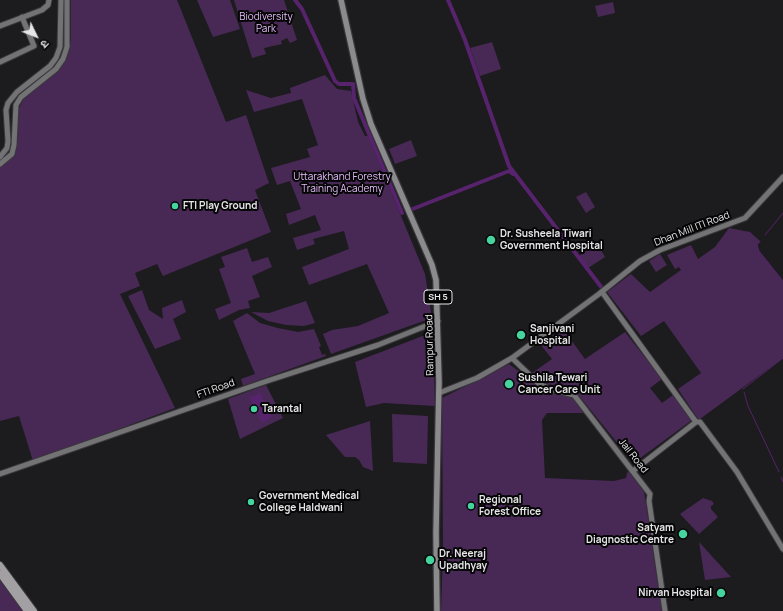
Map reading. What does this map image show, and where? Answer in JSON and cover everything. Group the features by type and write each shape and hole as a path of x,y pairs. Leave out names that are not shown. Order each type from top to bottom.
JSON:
{"highway":[{"path":"0,566 34,611"},
{"path":"0,574 27,611"}],"main road":[{"path":"0,26 42,10 48,5 49,0"},
{"path":"0,157 7,148 8,141 6,114 8,103 17,92 50,66 56,58 60,47 61,0"},
{"path":"0,164 12,154 14,145 16,105 21,97 56,69 63,59 67,47 67,0"},
{"name":"Rampur Road","path":"341,0 363,99 371,124 434,272 437,290 439,382 436,533 437,611"},
{"path":"0,62 34,46 22,17"},
{"name":"Dhan Mill ITI Road","path":"439,393 450,390 477,378 512,358 602,292 640,261 660,250 745,218 783,177"},
{"path":"602,292 696,422 700,422 737,472 783,549"},
{"name":"FTI Road","path":"0,474 267,381 378,345 438,321"},
{"name":"Jail Road","path":"512,358 539,384 553,390 574,395 650,494 649,501 665,611"},
{"path":"439,382 450,390"},
{"path":"633,471 696,422"}],"green space":[{"path":"71,0 177,0 226,122 246,115 269,183 255,190 271,232 163,276 157,264 135,273 140,286 120,294 175,408 33,461 19,416 0,421 0,166 10,159 17,112 25,96 59,69 68,53 71,40"},
{"path":"197,0 230,0 240,29 213,37"},
{"name":"Biodiversity Park","path":"234,0 284,0 297,40 290,43 287,38 281,41 282,44 264,48 266,54 252,58"},
{"path":"613,2 615,13 598,17 595,6"},
{"path":"492,42 501,69 480,76 470,48"},
{"name":"Uttarakhand Forestry Training Academy","path":"325,75 337,89 351,91 358,122 365,136 368,136 425,274 432,318 331,354 323,334 332,330 358,326 389,313 367,264 309,285 302,267 349,249 344,231 313,239 315,244 297,250 293,238 321,230 315,215 289,225 286,214 301,209 290,181 277,185 271,168 310,157 307,149 318,145 302,99 254,112 246,90 271,98 291,93 290,88"},
{"path":"411,140 417,156 395,164 389,149"},
{"path":"586,192 595,207 586,213 576,197"},
{"path":"729,228 750,232 760,241 757,245 759,251 783,281 783,358 698,419 678,389 701,373 664,321 641,336 607,292 631,274 650,292 681,270 679,267 675,269 667,255 691,245 698,259 715,247"},
{"path":"597,243 605,257 588,268 579,256"},
{"path":"247,248 252,262 268,257 272,267 252,276 260,297 248,301 250,308 239,310 219,320 215,309 231,303 219,269 225,267 221,257"},
{"path":"660,254 667,265 656,272 649,261"},
{"path":"142,290 149,310 163,319 162,308 182,300 186,312 173,319 181,339 155,349 128,296"},
{"path":"306,301 315,323 304,326 286,325 268,321 251,312 269,313"},
{"path":"247,313 260,323 278,328 298,332 314,329 321,346 319,347 322,355 325,354 326,356 243,386 241,379 255,374 233,321"},
{"path":"563,329 585,359 625,332 662,379 650,388 662,403 673,395 692,420 635,462 632,461 576,392 542,382 532,373 552,359 540,344"},
{"path":"433,332 435,406 384,403 366,407 355,362"},
{"path":"509,364 541,388 573,398 585,413 547,413 542,420 545,478 614,481 626,478 627,473 631,470 644,491 662,611 441,611 443,552 442,398"},
{"name":"Tarantal","path":"266,385 283,418 240,439 228,399"},
{"path":"392,414 428,416 427,464 393,462"},
{"path":"370,421 373,471 363,467 359,460 355,457 345,457 326,435"},
{"path":"703,498 712,501 714,504 711,506 711,509 718,517 699,534 680,514"},
{"path":"699,542 731,577 705,580"},
{"path":"0,578 24,611 0,611"}],"shaded area":[{"path":"260,393 272,417 262,423 249,398"}],"waterway":[{"path":"295,0 302,9 335,81 339,84 353,84 354,98 402,213"},
{"path":"448,0 465,40 509,166 602,288"},
{"path":"410,210 509,171 513,174"},
{"path":"765,235 783,213"},
{"path":"760,241 757,245 759,251 783,281"},
{"path":"743,389 783,358"},
{"path":"744,392 748,406 779,472"},
{"path":"781,477 783,482"}],"place":[{"name":"FTI Play Ground","path":"175,206"},
{"name":"Dr. Susheela Tiwari Government Hospital","path":"491,240"},
{"name":"Sanjivani Hospital","path":"521,335"},
{"name":"Sushila Tewari Cancer Care Unit","path":"509,384"},
{"name":"Tarantal","path":"254,409"},
{"name":"Government Medical College Haldwani","path":"251,502"},
{"name":"Regional Forest Office","path":"471,506"},
{"name":"Satyam Diagnostic Centre","path":"683,534"},
{"name":"Dr. Neeraj Upadhyay","path":"430,560"},
{"name":"Nirvan Hospital","path":"721,593"}]}
